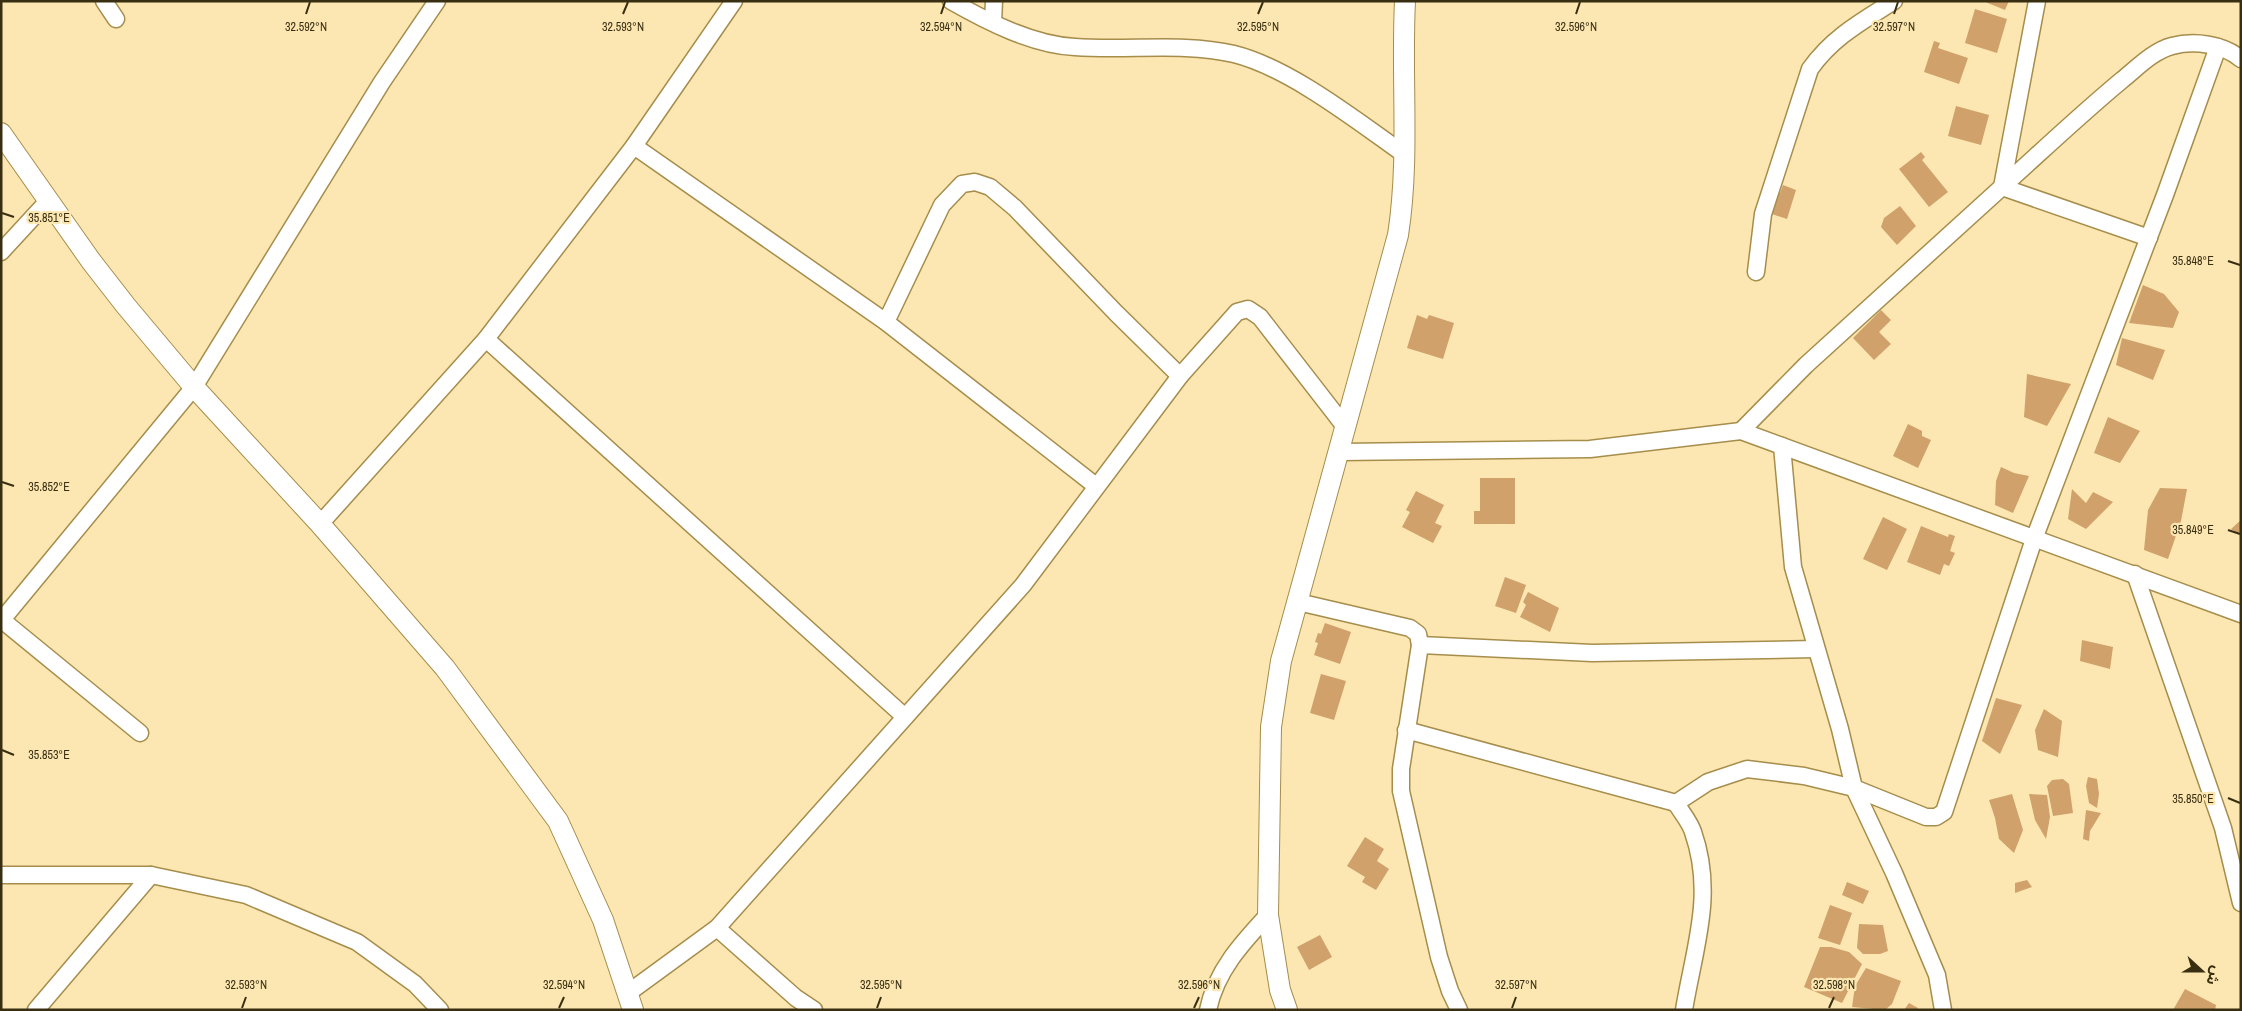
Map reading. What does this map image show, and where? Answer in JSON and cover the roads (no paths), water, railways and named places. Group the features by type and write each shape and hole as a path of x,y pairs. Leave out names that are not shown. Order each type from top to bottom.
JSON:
{"street":[{"path":"104,1 116,19"},
{"path":"140,733 2,621 194,387 382,82 437,1"},
{"path":"320,524 486,340 634,146 734,1"},
{"path":"951,1 993,22 1055,45 1075,47 1185,47 1237,55 1293,80 1332,103 1404,154"},
{"path":"993,22 994,1"},
{"path":"1288,1010 1280,990 1268,915 1271,727 1281,661 1340,452 1398,235 1403,206 1405,1"},
{"path":"1756,272 1763,214 1810,69 1824,50 1831,44 1894,1"},
{"path":"2002,187 2037,1"},
{"path":"1742,431 1806,364 2085,111 2152,56 2172,46 2207,44 2234,53 2241,59"},
{"path":"1676,803 1708,782 1748,769 1804,776 1854,788 1926,817 1936,817 1944,812 2034,539 2218,47"},
{"path":"1,132 90,261 194,387 320,524 445,668 558,821 603,920 631,1002 717,928 1023,585 1180,376 1233,316 1243,309 1248,309 1260,317 1346,428"},
{"path":"634,146 886,322 1096,486"},
{"path":"886,322 942,205 962,184 976,182 990,187 1015,208 1116,314 1180,376"},
{"path":"2002,187 2148,238"},
{"path":"1,252 48,201"},
{"path":"486,340 905,717"},
{"path":"1340,452 1590,449 1742,431 2241,614"},
{"path":"1782,446 1790,551 1797,586 1840,729 1854,788 1894,873 1937,975 1943,1010"},
{"path":"2134,574 2223,828 2241,903"},
{"path":"1298,602 1410,628 1418,634 1420,645 1406,730 1401,769 1401,792 1439,957 1450,991 1459,1010"},
{"path":"1420,645 1592,652 1816,648"},
{"path":"1406,730 1676,803 1693,832 1703,889 1703,919 1684,1010"},
{"path":"1,875 151,875 246,896 357,942 415,984 440,1010"},
{"path":"36,1010 151,875"},
{"path":"1208,1010 1222,971 1242,943 1268,915"},
{"path":"717,928 796,998 814,1010"}]}
